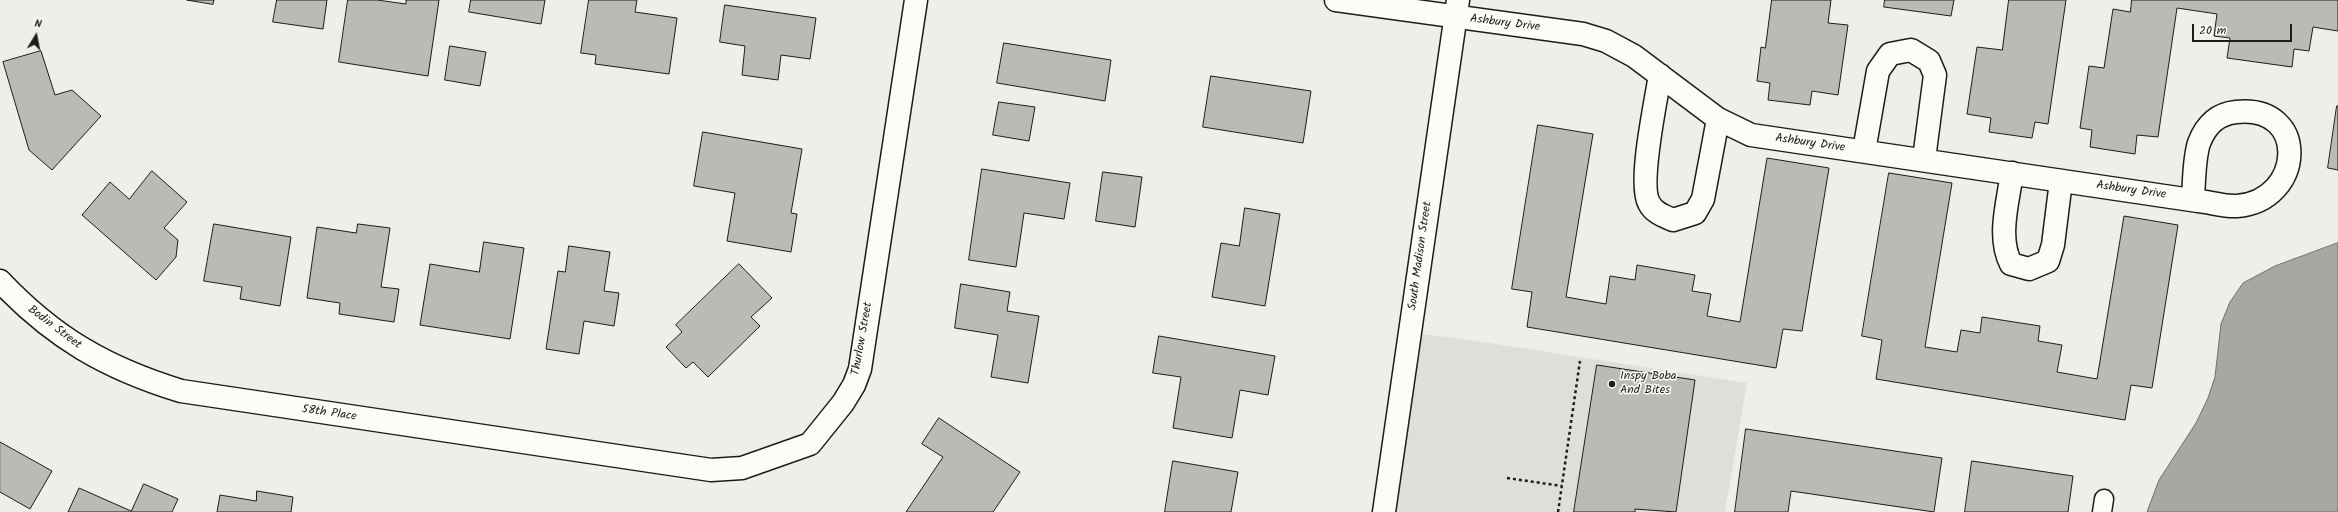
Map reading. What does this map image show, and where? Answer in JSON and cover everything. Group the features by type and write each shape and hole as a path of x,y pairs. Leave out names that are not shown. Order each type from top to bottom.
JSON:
{"street":[{"name":"Thurlow Street","path":"546,446 711,470 742,468 810,444 843,403 854,385 860,369 916,0"},
{"name":"Ashbury Drive","path":"1336,0 1457,9 1583,34 1606,41 1634,56 1718,119 1751,135 1924,159 2192,200 2237,206 2256,201 2277,188 2287,172 2291,152 2284,130 2271,117 2252,110 2230,112 2211,121 2199,143 2192,200"},
{"name":"South Madison Street","path":"1384,512 1457,9"},
{"path":"1864,151 1878,71 1890,54 1911,50 1929,61 1935,75 1924,159"},
{"path":"1660,76 1646,175 1648,203 1657,214 1673,220 1695,213 1703,199 1718,119"},
{"path":"2012,173 2004,227 2004,252 2011,264 2029,269 2048,261 2053,245 2061,181"},
{"name":"Bodin Street","path":"0,281 41,320 68,341 115,367"},
{"name":"58th Place","path":"115,367 174,389 215,397 546,446"}],"path":[{"path":"1558,512 1580,361"},
{"path":"1507,478 1562,486"}],"shaded area":[{"path":"2338,243 2338,512 2147,512 2159,480 2196,423 2208,398 2215,377 2221,324 2230,302 2243,283 2275,266"},
{"path":"1401,332 1457,338 1747,383 1725,512 1377,512"}],"building":[{"path":"187,0 214,0 213,4"},
{"path":"277,0 327,0 323,29 273,22"},
{"path":"348,0 377,0 406,4 406,0 439,0 428,76 339,62"},
{"path":"471,0 545,0 541,24 469,12"},
{"path":"589,0 637,0 635,12 677,18 669,74 595,64 596,55 581,53"},
{"path":"1772,0 1831,0 1828,23 1848,25 1838,95 1812,91 1810,105 1768,100 1770,83 1757,81 1761,47 1765,48"},
{"path":"1885,0 1954,0 1951,16 1884,7"},
{"path":"2009,0 2066,0 2048,124 2035,122 2032,138 1989,132 1991,118 1967,114 1977,47 2002,50"},
{"path":"2132,0 2338,0 2338,31 2313,27 2309,51 2294,49 2292,67 2227,58 2230,38 2214,36 2217,14 2177,8 2158,137 2137,135 2135,154 2090,147 2092,130 2080,128 2089,66 2104,68 2113,9 2130,12"},
{"path":"725,5 816,18 810,59 781,55 778,80 742,75 745,46 720,42"},
{"path":"1004,43 1111,60 1105,101 997,83"},
{"path":"450,46 486,52 480,86 445,80"},
{"path":"41,51 55,95 72,90 101,116 52,170 29,150 3,62"},
{"path":"1211,76 1311,91 1303,143 1203,127"},
{"path":"999,102 1035,107 1029,141 993,135"},
{"path":"2338,106 2338,170 2328,168"},
{"path":"1538,125 1593,134 1566,297 1606,304 1610,276 1635,280 1637,265 1695,275 1692,291 1711,294 1707,316 1740,322 1767,158 1829,168 1802,331 1783,329 1776,368 1527,327 1532,292 1512,289"},
{"path":"703,132 802,149 791,213 797,214 791,252 727,241 735,193 694,186"},
{"path":"982,169 1070,183 1064,219 1024,213 1016,267 969,260"},
{"path":"152,171 187,202 164,228 178,240 176,257 156,280 82,215 110,182 129,199"},
{"path":"1103,172 1142,177 1135,227 1096,221"},
{"path":"1889,173 1952,183 1925,347 1957,352 1961,330 1980,333 1982,317 2040,326 2038,341 2062,345 2057,372 2097,379 2124,216 2178,225 2152,388 2131,385 2125,420 1876,379 1882,340 1862,336"},
{"path":"1245,208 1280,214 1265,306 1212,297 1221,243 1239,246"},
{"path":"214,224 291,237 280,306 240,299 242,287 204,281"},
{"path":"358,224 390,228 381,287 399,289 394,322 339,314 340,303 307,298 317,227 356,233"},
{"path":"484,242 524,248 510,339 420,325 430,264 479,272"},
{"path":"569,246 610,252 604,291 619,293 614,326 584,321 579,354 546,349 558,271 565,272"},
{"path":"739,264 772,298 751,317 760,326 708,377 693,362 686,368 666,347 682,332 676,325"},
{"path":"961,284 1010,292 1007,311 1039,316 1028,383 991,377 998,335 955,328"},
{"path":"1159,336 1275,356 1268,395 1240,390 1232,438 1173,428 1181,377 1153,373"},
{"path":"1597,365 1695,380 1676,512 1635,509 1635,512 1574,512"},
{"path":"939,418 1020,472 993,512 906,512 943,457 922,444"},
{"path":"1746,429 1942,458 1934,512 1791,491 1788,512 1735,512"},
{"path":"0,442 52,471 30,509 0,492"},
{"path":"1173,461 1238,472 1231,512 1165,512"},
{"path":"1972,461 2073,476 2068,512 1965,512"},
{"path":"144,484 178,499 172,512 68,512 79,488 131,511"},
{"path":"257,491 293,497 291,512 217,512 220,495 256,501"}],"place":[{"name":"Inspy Boba And Bites","path":"1612,384"}]}
